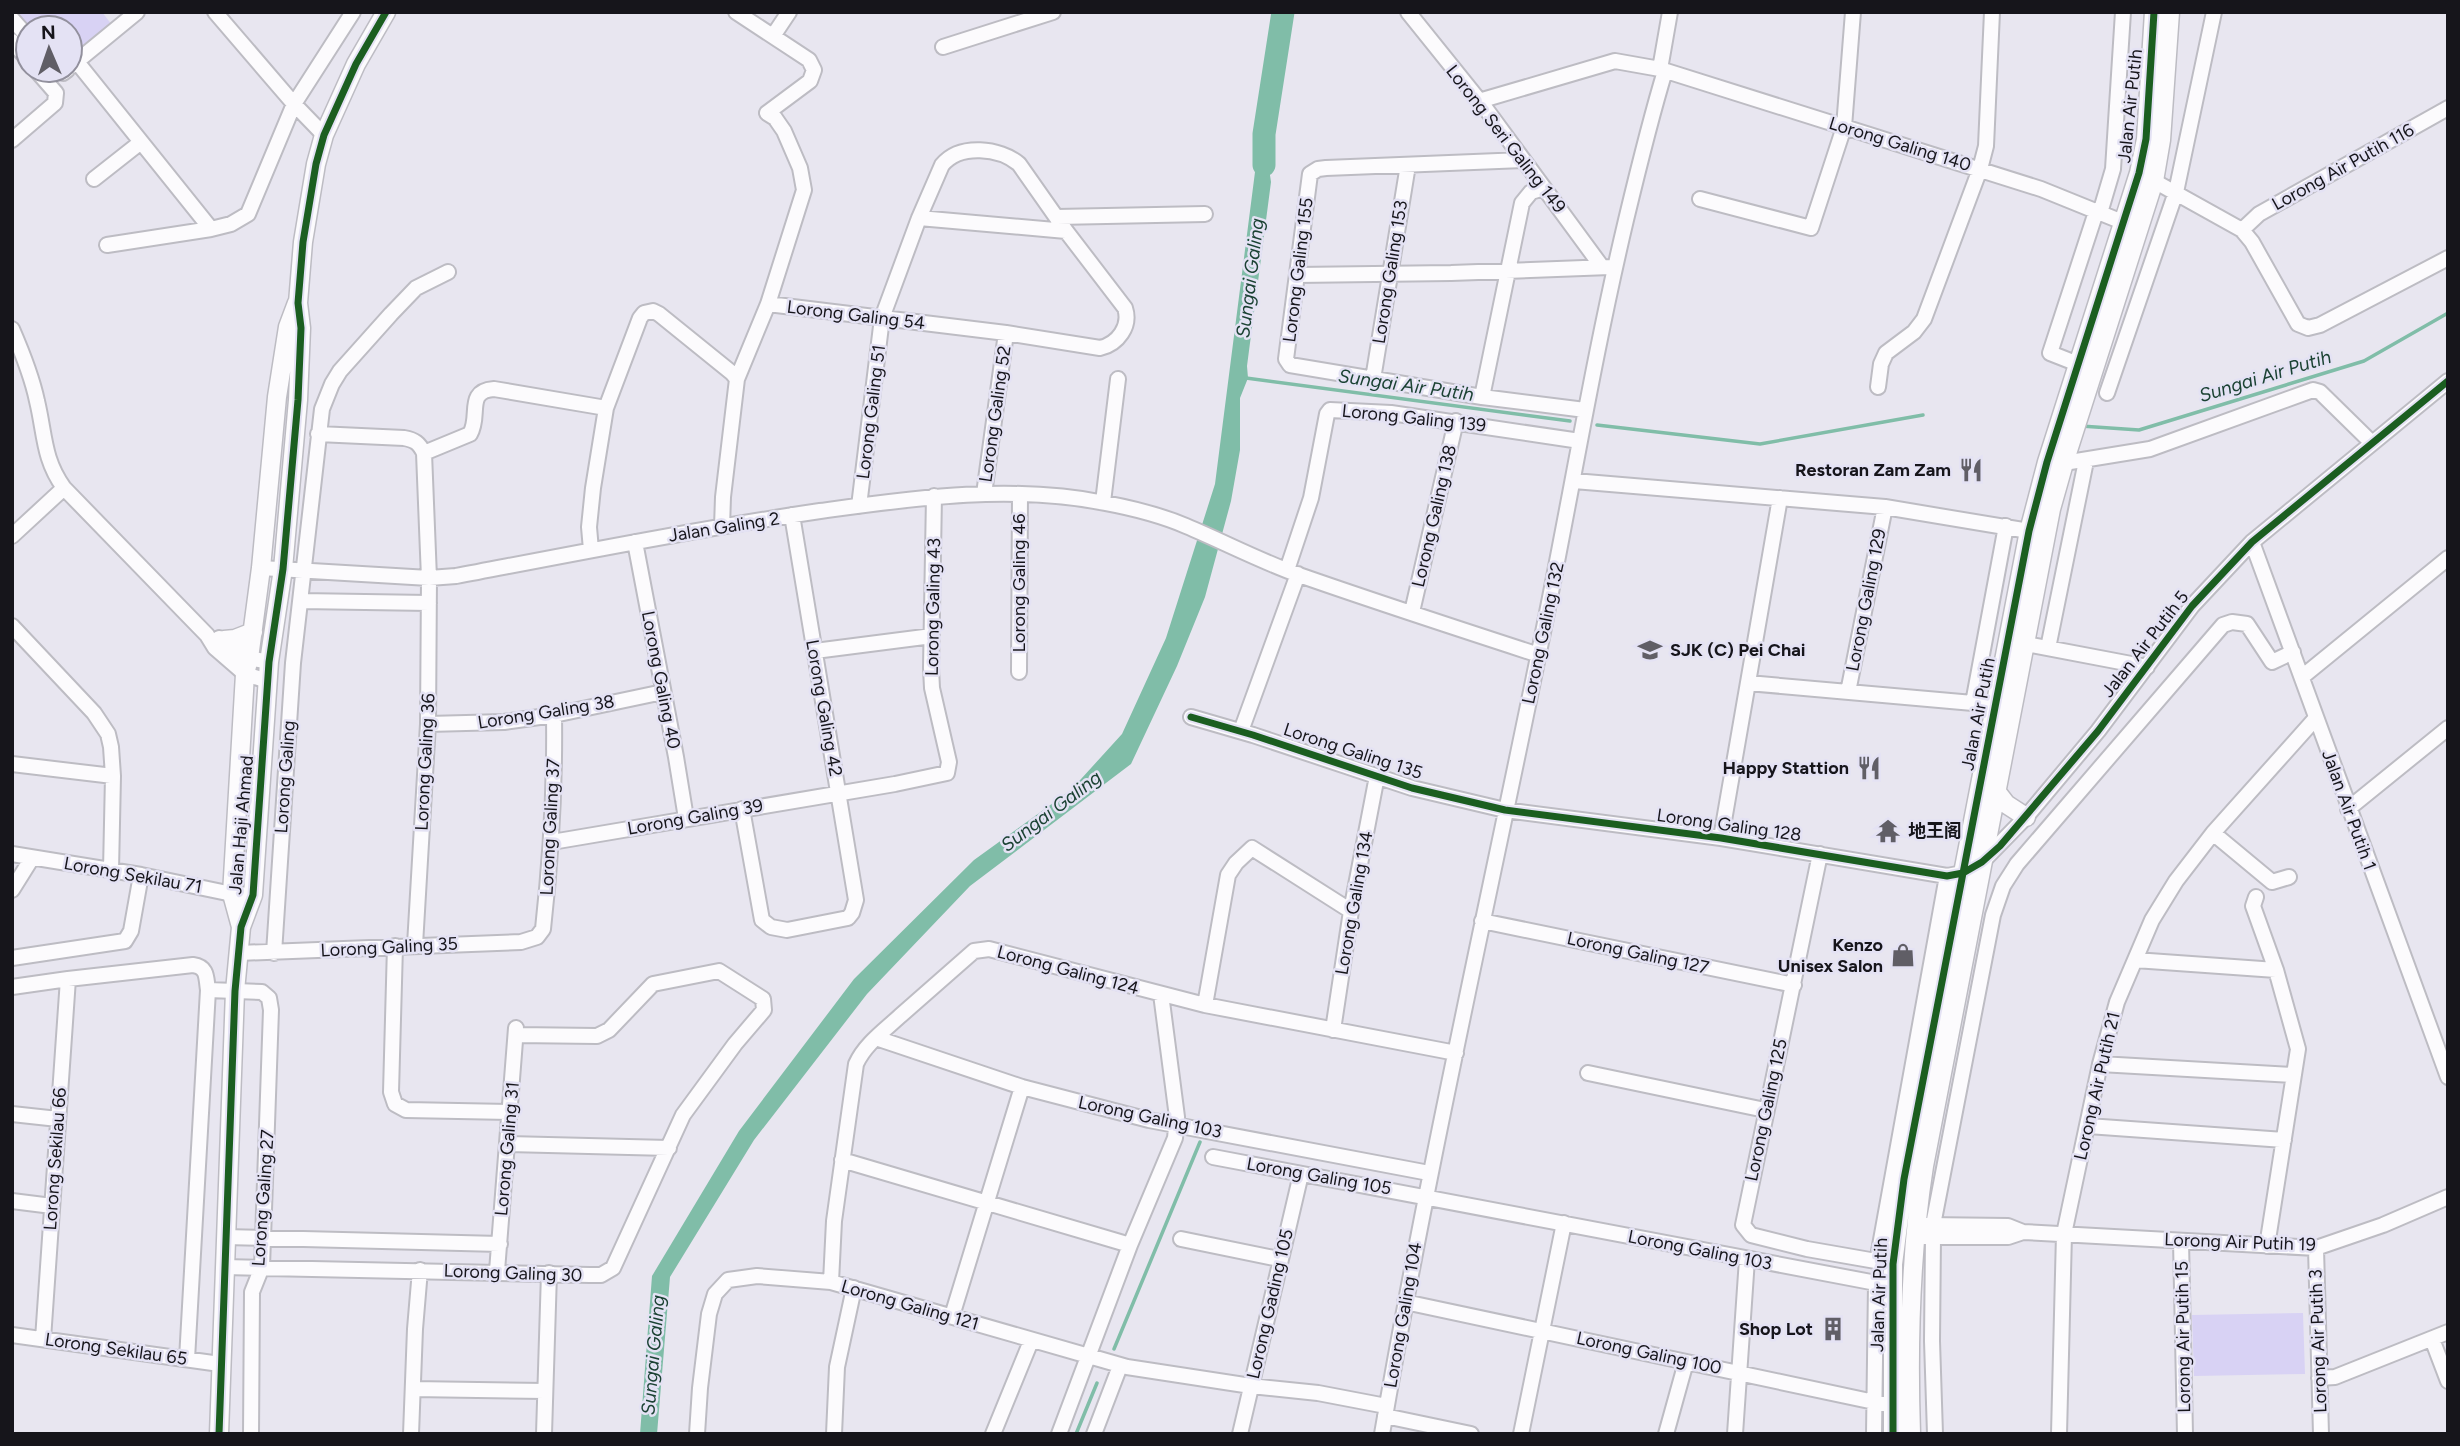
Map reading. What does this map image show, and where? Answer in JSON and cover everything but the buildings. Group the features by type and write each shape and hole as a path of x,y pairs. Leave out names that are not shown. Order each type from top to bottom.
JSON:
{"street":[{"path":"84,53 137,12"},
{"path":"215,12 293,104 324,135"},
{"path":"107,245 211,229 232,224 248,214 293,104 353,12"},
{"name":"Jalan Haji Ahmad","path":"219,1434 235,991 241,927 253,895 269,662 283,569 298,400 301,328 298,303 307,218 324,135 356,64 386,12"},
{"path":"736,12 773,36 789,12"},
{"path":"943,47 1053,12"},
{"name":"Lorong Seri Galing 149","path":"1408,12 1544,188 1609,267"},
{"name":"Lorong Galing 132","path":"1426,1196 1574,481 1609,267 1663,70 1670,12"},
{"path":"1700,199 1811,228 1844,127 1853,12"},
{"path":"1878,387 1881,364 1886,353 1914,332 1924,319 1980,169 1988,131 1992,12"},
{"path":"2078,364 2050,353 2113,169 2123,12"},
{"name":"Jalan Air Putih","path":"2147,177 2146,139 2154,12"},
{"name":"Jalan Air Putih","path":"1911,1432 1906,1230 1917,1104 1955,874 1996,707 2029,531 2047,462 2078,364 2161,140 2171,12"},
{"path":"2107,393 2176,192 2214,12"},
{"name":"Lorong Galing 54","path":"773,36 809,60 814,70 810,81 767,113 779,123 792,148 800,168 804,190 768,304 1006,333 1088,347 1108,346 1121,335 1127,321 1125,308 1066,231"},
{"name":"Lorong Galing 140","path":"1479,101 1615,61 1663,70 2041,189 2130,225"},
{"path":"12,140 55,103 56,93 48,84"},
{"path":"81,84 141,142 211,229"},
{"name":"Lorong Air Putih 116","path":"2242,230 2259,214 2448,108"},
{"path":"94,179 141,142"},
{"name":"Lorong Galing 51","path":"859,506 882,318 919,218 943,165 948,159 970,151 985,150 1010,157 1019,164 1057,218"},
{"name":"Lorong Galing 155","path":"1523,160 1326,168 1310,174 1287,362 1294,367 1482,397 1585,410"},
{"name":"Lorong Galing 153","path":"1373,379 1409,165"},
{"path":"2147,177 2242,230 2252,242 2298,324 2308,328 2320,326 2448,258"},
{"path":"1482,397 1522,203 1531,192 1544,188"},
{"path":"1057,218 1205,214"},
{"path":"919,218 1066,231"},
{"path":"1057,218 1066,231"},
{"name":"Jalan Air Putih","path":"1893,1434 1885,1263 1906,1230 1950,1026 2052,509 2130,225"},
{"path":"1297,275 1509,272 1609,267"},
{"name":"Lorong Galing","path":"274,953 293,663 322,409 340,371 404,299 416,289 448,272"},
{"name":"Jalan Haji Ahmad","path":"241,927 232,894 247,666 261,568 277,397 288,327 298,303"},
{"path":"722,527 737,379 768,304"},
{"path":"591,550 589,527 593,488 606,408 640,318 648,311 659,314 737,379"},
{"path":"13,333 37,399 50,466 64,488 216,637 235,639 253,632"},
{"name":"Lorong Galing 52","path":"984,494 1006,333"},
{"path":"1103,502 1118,379"},
{"name":"Jalan Air Putih 5","path":"1982,862 2026,817 2098,731 2192,606 2252,542 2448,381"},
{"path":"318,434 404,438 414,440 424,453 470,434 479,393 494,389 606,408"},
{"path":"2064,463 2150,449 2313,390 2320,392 2372,443"},
{"name":"Lorong Galing 139","path":"1293,572 1330,410 1391,413 1456,421 1580,441"},
{"name":"Lorong Galing 138","path":"1412,612 1456,421"},
{"name":"Lorong Galing 36","path":"415,945 428,724 429,578 424,453"},
{"path":"2049,648 2086,461"},
{"path":"1574,481 1885,507 2029,531"},
{"path":"12,536 64,488"},
{"name":"Jalan Galing 2","path":"261,568 429,578 456,576 635,542 859,506 934,496 1020,495 1103,502 1151,514 1186,526 1293,572 1539,655"},
{"name":"Lorong Galing 46","path":"1019,671 1020,495"},
{"name":"Lorong Galing 43","path":"838,792 945,775 949,770 933,688 934,496"},
{"path":"1721,838 1780,499"},
{"name":"Lorong Galing 129","path":"1848,692 1885,507"},
{"name":"Lorong Galing 42","path":"742,808 762,920 771,927 787,930 848,918 856,900 792,516"},
{"path":"1973,703 2006,526"},
{"name":"Lorong Galing 40","path":"635,542 686,818"},
{"name":"Jalan Air Putih 1","path":"2252,542 2448,1077"},
{"path":"2302,677 2445,565"},
{"path":"1241,731 1293,572"},
{"path":"301,601 429,603"},
{"path":"1911,1432 1935,1433 1933,1231 1970,1027 1993,915 2000,896 2017,864 2224,625 2232,622 2247,624 2272,662 2293,652"},
{"path":"12,626 101,723 111,747 111,870"},
{"path":"815,651 932,636"},
{"path":"216,637 215,648 268,681"},
{"path":"2026,644 2147,667"},
{"path":"247,666 269,662"},
{"path":"1748,683 1996,707"},
{"name":"Lorong Galing 38","path":"428,724 488,724 554,715 663,692"},
{"name":"Lorong Galing 37","path":"537,937 543,929 552,842 554,715"},
{"name":"Lorong Galing 135","path":"1191,717 1443,796 1505,810"},
{"name":"Lorong Air Putih 21","path":"2059,1434 2064,1234 2100,1063 2117,1002 2162,902 2213,833 2315,719"},
{"path":"2348,809 2448,728"},
{"path":"2098,731 2118,746"},
{"path":"12,764 113,776"},
{"name":"Lorong Galing 134","path":"1333,1030 1351,911 1377,776"},
{"path":"1996,791 2006,804 2026,817"},
{"name":"Lorong Galing 39","path":"552,842 838,792"},
{"name":"Lorong Galing 128","path":"1505,810 1721,838 1955,874"},
{"path":"2213,833 2272,882 2289,877"},
{"path":"1205,1005 1228,875 1252,848 1351,911"},
{"name":"Lorong Sekilau 71","path":"12,854 141,875 232,894 253,895"},
{"name":"Lorong Galing 125","path":"1820,855 1742,1219 1744,1229 1751,1235 1807,1249 1885,1263"},
{"path":"12,891 32,858"},
{"path":"1885,1263 1955,874 1982,862"},
{"path":"12,958 125,941 130,937 141,875"},
{"path":"2256,897 2253,906 2276,970 2298,1049 2267,1246"},
{"name":"Lorong Galing 127","path":"1482,920 1794,985"},
{"name":"Lorong Galing 35","path":"239,953 521,942 537,937"},
{"path":"396,946 391,1093 395,1104 407,1110 511,1112"},
{"name":"Lorong Galing 124","path":"831,1282 834,1221 856,1063 860,1054 876,1038 974,951 989,948 1205,1005 1456,1053"},
{"path":"2135,960 2276,970"},
{"path":"12,987 193,965 201,966 205,971 208,990 187,1359"},
{"name":"Lorong Galing 31","path":"497,1271 516,1031 597,1036 609,1030 653,984 719,971 763,999"},
{"name":"Lorong Sekilau 66","path":"43,1339 68,979"},
{"path":"208,990 235,991"},
{"name":"Lorong Galing 27","path":"235,991 262,992 269,998 271,1010 262,1267 252,1293 251,1434"},
{"path":"1059,1434 1130,1245 1171,1152 1178,1126 1161,995"},
{"name":"Lorong Galing 30","path":"224,1267 601,1275 613,1268 689,1106 764,1010 763,999"},
{"path":"1950,1026 1970,1027"},
{"name":"Lorong Galing 103","path":"876,1038 1023,1087 1178,1126 1429,1173"},
{"path":"2100,1063 2294,1075"},
{"path":"1588,1073 1765,1110"},
{"path":"952,1316 1023,1087"},
{"path":"12,1114 58,1119"},
{"path":"2088,1126 2284,1140"},
{"path":"508,1144 668,1148"},
{"name":"Lorong Galing 105","path":"1213,1157 1426,1196"},
{"path":"842,1160 1130,1245"},
{"name":"Lorong Gading 105","path":"1240,1434 1301,1174"},
{"name":"Lorong Galing 103","path":"1426,1196 1884,1285"},
{"name":"Lorong Galing 104","path":"1382,1434 1426,1196"},
{"name":"Lorong Air Putih 19","path":"1906,1230 2008,1226 2024,1232 2316,1248 2384,1225 2448,1197"},
{"path":"12,1201 52,1206"},
{"path":"1521,1434 1564,1223"},
{"name":"Lorong Galing 30","path":"225,1237 500,1244"},
{"path":"1181,1240 1279,1259"},
{"name":"Lorong Air Putih 15","path":"2181,1241 2185,1434"},
{"name":"Lorong Air Putih 3","path":"2316,1248 2321,1434"},
{"path":"1735,1434 1747,1259"},
{"path":"411,1434 420,1270"},
{"path":"544,1434 549,1273"},
{"name":"Lorong Galing 121","path":"697,1434 709,1314 715,1294 728,1280 757,1276 831,1282 1120,1366 1251,1386 1318,1393 1471,1434"},
{"path":"1874,1434 1873,1402 1884,1285"},
{"path":"835,1434 837,1367 854,1288"},
{"name":"Lorong Galing 100","path":"1405,1302 1542,1329 1893,1406"},
{"path":"2319,1378 2335,1377 2448,1332"},
{"name":"Lorong Sekilau 65","path":"12,1335 220,1364"},
{"path":"2431,1339 2448,1381"},
{"path":"993,1434 1031,1341"},
{"path":"1666,1434 1686,1362"},
{"path":"1094,1434 1120,1366"},
{"path":"412,1389 545,1391"}],"shaded area":[{"path":"12,12 102,12 112,25 84,48 84,14"},
{"path":"2303,1313 2305,1374 2194,1376 2192,1315"}],"water":[{"path":"1264,134 1271,182 1247,366 1248,378 1240,398 1240,450 1231,501 1205,597 1177,666 1131,764 970,886 867,994 754,1140 670,1277 657,1434 640,1434 652,1276 739,1131 854,979 974,860 1071,790 1122,734 1166,638 1215,484 1255,172"}],"waterway":[{"name":"Sungai Galing","path":"1264,165 1264,134 1283,12"},
{"name":"Sungai Air Putih","path":"2081,426 2139,430 2364,361 2448,313"},
{"name":"Sungai Air Putih","path":"1246,378 1570,421"},
{"name":"Sungai Air Putih","path":"1597,425 1760,444 1923,415"},
{"path":"1114,1349 1200,1142"},
{"path":"1076,1434 1097,1383"}],"cycle path":[{"path":"219,1434 235,991 241,927 253,895 269,662 283,569 298,400 301,328 298,303 303,242 316,164 324,135 356,64 386,12"},
{"path":"1893,1434 1893,1264 1904,1179 2029,531 2047,462 2139,173 2146,139 2154,12"},
{"path":"1191,717 1412,788 1505,810 1721,838 1947,876 1963,873 1982,862 2000,846 2098,731 2192,606 2252,542 2448,381"}],"place":[{"name":"Restoran Zam Zam","path":"1971,470"},
{"name":"SJK (C) Pei Chai","path":"1650,650"},
{"name":"Happy Stattion","path":"1869,768"},
{"name":"地王阁","path":"1888,831"},
{"name":"Kenzo Unisex Salon","path":"1903,955"},
{"name":"Shop Lot","path":"1833,1329"}]}
